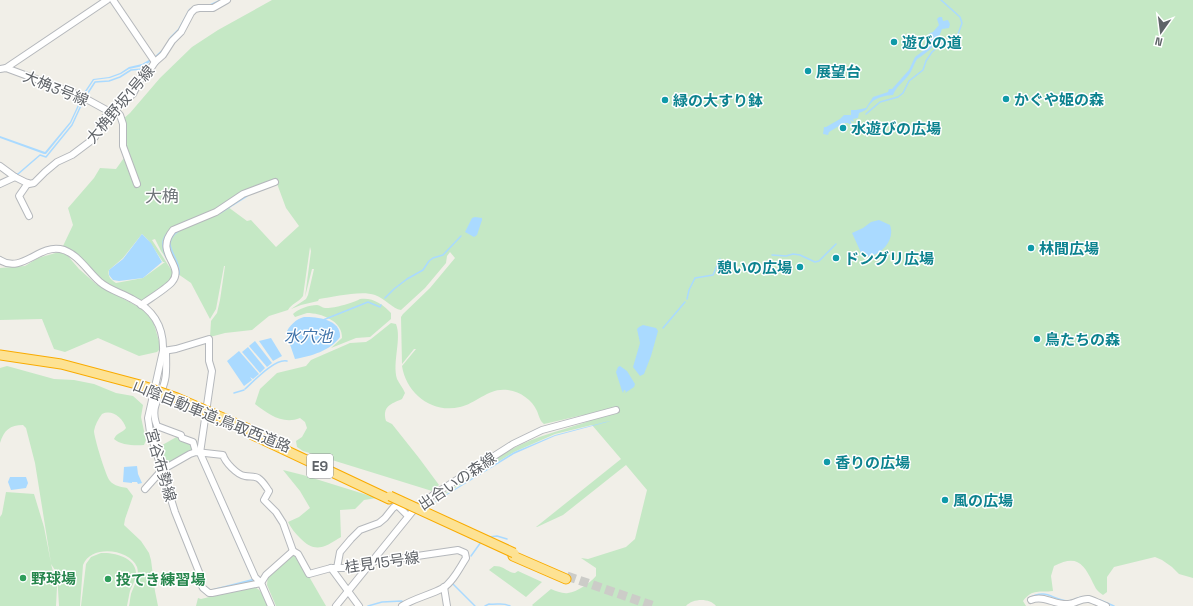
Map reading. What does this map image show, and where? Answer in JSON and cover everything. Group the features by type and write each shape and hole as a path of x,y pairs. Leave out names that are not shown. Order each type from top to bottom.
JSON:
{"highway":[{"name":"山陰自動車道;鳥取西道路","path":"0,355 61,364 139,387 252,432 513,555 566,577"},
{"name":"山陰自動車道;鳥取西道路","path":"0,358 59,367 139,387"}],"street":[{"path":"3,69 107,0"},
{"path":"113,0 155,62"},
{"name":"大桷野坂1号線","path":"28,183 34,183 57,162 72,155 92,140 112,110 133,94 137,84 152,69 155,62 163,55 172,41 181,32 191,13 195,9 213,8 227,0"},
{"name":"大桷3号線","path":"3,69 79,95 112,110"},
{"path":"112,110 120,115 124,124 123,139 125,150 137,184"},
{"path":"125,150 127,143"},
{"path":"0,166 15,177 28,183 19,196 29,216"},
{"path":"0,184 15,177"},
{"path":"141,304 172,282 176,275 176,268 166,248 168,236 173,230 216,212 243,194 275,182"},
{"name":"宮谷布勢線","path":"0,260 4,263 12,264 24,262 37,254 51,249 60,249 69,252 101,284 141,304 150,311 158,325 165,351 148,418 150,432 175,512 193,554 199,572 200,582 203,588 209,593 261,583"},
{"path":"198,452 212,371 209,361 209,339 165,351 165,380 156,403 154,417 157,426 181,435 182,438 193,442 253,571 261,583 271,606"},
{"name":"出合いの森線","path":"336,606 372,563 408,516 433,495 513,444 531,435 542,430 616,410"},
{"path":"145,489 162,470 169,465 198,452"},
{"name":"桂見15号線","path":"198,452 223,455 232,468 242,475 258,478 269,491 264,500 276,512 283,523 293,550 298,554 309,574 334,568 361,568 378,560 383,561 458,550 465,553 466,558 456,574 444,587 402,606"},
{"path":"359,606 348,592 334,568 340,552 360,530 379,523 397,505 408,516"},
{"path":"261,583 266,575 293,550"},
{"path":"444,587 447,606"},
{"path":"1031,600 1040,598 1069,604 1088,599 1106,606"}],"green space":[{"path":"272,0 1193,0 1193,578 1179,574 1172,567 1155,557 1114,567 1107,577 1107,592 1103,595 1096,588 1086,570 1078,562 1068,561 1054,566 1051,576 1053,591 1036,592 1030,594 1023,601 1026,606 716,606 706,600 697,600 686,606 533,606 532,605 551,589 564,593 572,592 583,587 596,576 596,568 581,558 588,559 626,547 635,539 647,490 626,465 563,515 536,527 621,459 592,425 555,434 514,452 445,494 512,449 539,437 589,421 583,415 544,424 535,407 529,400 522,395 508,390 495,391 466,405 450,408 430,404 415,393 404,376 402,366 416,349 414,349 402,364 401,317 430,288 455,258 450,252 447,256 446,263 425,288 401,310 395,308 378,296 362,293 319,299 318,301 291,309 306,299 308,295 314,269 312,269 305,297 311,251 310,247 303,296 288,310 269,316 252,330 225,333 210,337 211,321 217,313 225,266 216,309 210,319 191,283 178,274 168,250 168,244 175,232 228,207 247,221 251,220 276,247 299,226 286,208 276,181 170,230 164,240 164,249 165,254 173,268 161,251 155,239 152,240 174,274 169,283 142,301 109,286 74,252 63,246 73,225 68,208 94,178 100,168 116,169 126,155 125,149 128,143 125,148 123,119 160,78 192,47 218,30","holes":["142,234 163,262 165,262 143,278 116,283 114,282 109,276 109,270 123,258"]},
{"path":"59,252 67,255 79,269 96,284 146,311 154,324 160,345 157,352 139,356 98,338 65,352 54,349 42,319 0,320 0,268 25,266 38,258"},
{"path":"360,299 369,299 381,304 391,313 391,319 370,337 356,338 331,348 342,338 339,327 335,323 324,316 313,313 307,313 295,317 293,314 301,309 311,306 319,305 324,308 332,308"},
{"path":"391,323 396,324 398,330 396,372 397,379 405,393 402,399 388,406 385,412 386,421 392,424 439,485 432,491 303,451 297,447 296,441 302,437 307,428 305,422 300,418 288,420 276,417 255,404 260,389 277,373 306,366 311,360 350,343 366,342"},
{"path":"7,366 54,379 74,380 94,384 116,393 133,396 143,405 141,417 146,440 144,445 128,445 120,443 114,439 126,428 125,424 117,415 110,413 102,414 94,431 100,457 108,478 114,484 127,488 133,496 124,525 141,541 149,553 158,606 129,606 131,594 137,577 137,567 127,556 110,551 94,554 87,558 83,565 80,606 59,606 57,573 51,564 57,587 56,606 0,606 0,517 2,514 6,492 34,494 44,527 51,563 35,463 26,428 23,425 11,427 3,435 0,443 0,368"},
{"path":"180,435 192,440 194,449 164,467 157,448"},
{"path":"283,470 377,498 364,500 355,509 340,510 341,537 325,546 310,546 298,536 288,522 299,517 310,508 300,491"},
{"name":"投てき練習場","path":"101,553 124,557 136,570 136,576 130,591 127,606 81,606 86,564 91,557"},
{"path":"296,554 326,606 276,606 267,585 268,575 291,555"},
{"path":"494,566 501,567 515,573 518,571 542,582 526,597 489,570"},
{"path":"254,587 260,591 268,606 196,606 198,598 201,599"}],"water":[{"path":"222,0 209,7 196,6 163,52 152,61 143,66 129,69 110,78 94,80 84,95 71,123 46,154 0,138 0,136 45,152 70,122 83,94 93,79 109,77 120,73 129,67 142,64 154,57 164,48 170,37 178,29 189,9 196,5 208,5"},
{"path":"942,17 943,21 948,20 950,24 949,28 942,29 935,43 926,53 917,59 909,74 897,87 893,95 881,97 874,101 866,110 859,113 858,118 853,119 854,122 850,120 852,124 844,123 829,132 828,135 823,134 824,127 840,119 844,115 851,115 851,110 866,108 873,97 888,92 889,89 892,89 909,70 915,57 923,51 927,36 939,25 937,19"},
{"path":"472,218 482,218 482,220 477,235 474,237 465,232"},
{"path":"879,220 890,225 891,237 880,252 869,257 863,257 852,233 871,222"},
{"path":"142,234 151,243 162,262 143,278 119,281 113,280 109,275 109,270 123,259"},
{"name":"水穴池","path":"304,317 327,320 337,326 340,337 326,349 295,359 286,333 293,323"},
{"path":"643,325 656,328 658,331 644,374 640,376 633,367 640,343 637,329"},
{"path":"271,338 282,356 273,361 259,341"},
{"path":"255,341 272,363 267,367 249,346"},
{"path":"248,347 265,368 260,373 242,352"},
{"path":"239,351 259,374 253,379 250,377 252,380 244,386 227,361"},
{"path":"620,366 627,371 635,384 634,387 625,393 626,391 624,390 623,393 622,391 616,372"},
{"path":"611,421 555,436 514,454 419,512 514,452 555,435"},
{"path":"197,455 254,580 253,582 211,591 209,590 252,579"},
{"path":"137,466 138,474 142,483 138,484 137,482 123,482 124,467"},
{"path":"10,477 26,477 28,483 26,488 11,490 8,482"}],"waterway":[{"path":"866,114 880,102 898,97 903,93 909,81 923,70 926,61 932,52 941,44 953,41 957,37 962,23 960,17 941,0"},
{"path":"87,97 86,96 95,82 109,81 120,77 131,70 143,69 151,64"},
{"path":"17,174 40,155 46,157 72,125 84,99"},
{"path":"262,190 269,187"},
{"path":"220,213 247,196"},
{"path":"167,259 163,245 166,234 176,226 189,220"},
{"path":"179,274 179,268 170,246 173,235 180,230"},
{"path":"385,298 407,279 423,270 433,258 443,255 461,236"},
{"path":"772,255 800,255 815,262 819,261 836,244"},
{"path":"687,299 689,290 695,278 713,275 720,259"},
{"path":"323,320 368,302 380,307 381,305"},
{"path":"663,328 685,302"},
{"path":"245,389 271,366 282,361 287,361"},
{"path":"234,393 244,390"},
{"path":"489,537 497,536 507,539"},
{"path":"471,556 481,542"},
{"path":"452,583 475,606"},
{"path":"1029,598 1035,595 1045,594 1063,600 1072,601 1081,597"},
{"path":"1100,600 1114,606"},
{"path":"368,606 382,602 402,601 403,603"},
{"path":"485,606 489,604 502,604 510,606"}],"tunnel":[{"path":"567,576 654,606"}],"place":[{"name":"遊びの道","path":"894,42"},
{"name":"展望台","path":"808,71"},
{"name":"かぐや姫の森","path":"1006,99"},
{"name":"緑の大すり鉢","path":"665,100"},
{"name":"水遊びの広場","path":"843,128"},
{"name":"林間広場","path":"1031,248"},
{"name":"ドングリ広場","path":"836,258"},
{"name":"憩いの広場","path":"800,267"},
{"name":"鳥たちの森","path":"1037,339"},
{"name":"香りの広場","path":"827,462"},
{"name":"風の広場","path":"945,500"},
{"name":"野球場","path":"23,578"},
{"name":"投てき練習場","path":"108,579"}],"district":[{"name":"大桷","path":"162,196"}]}
